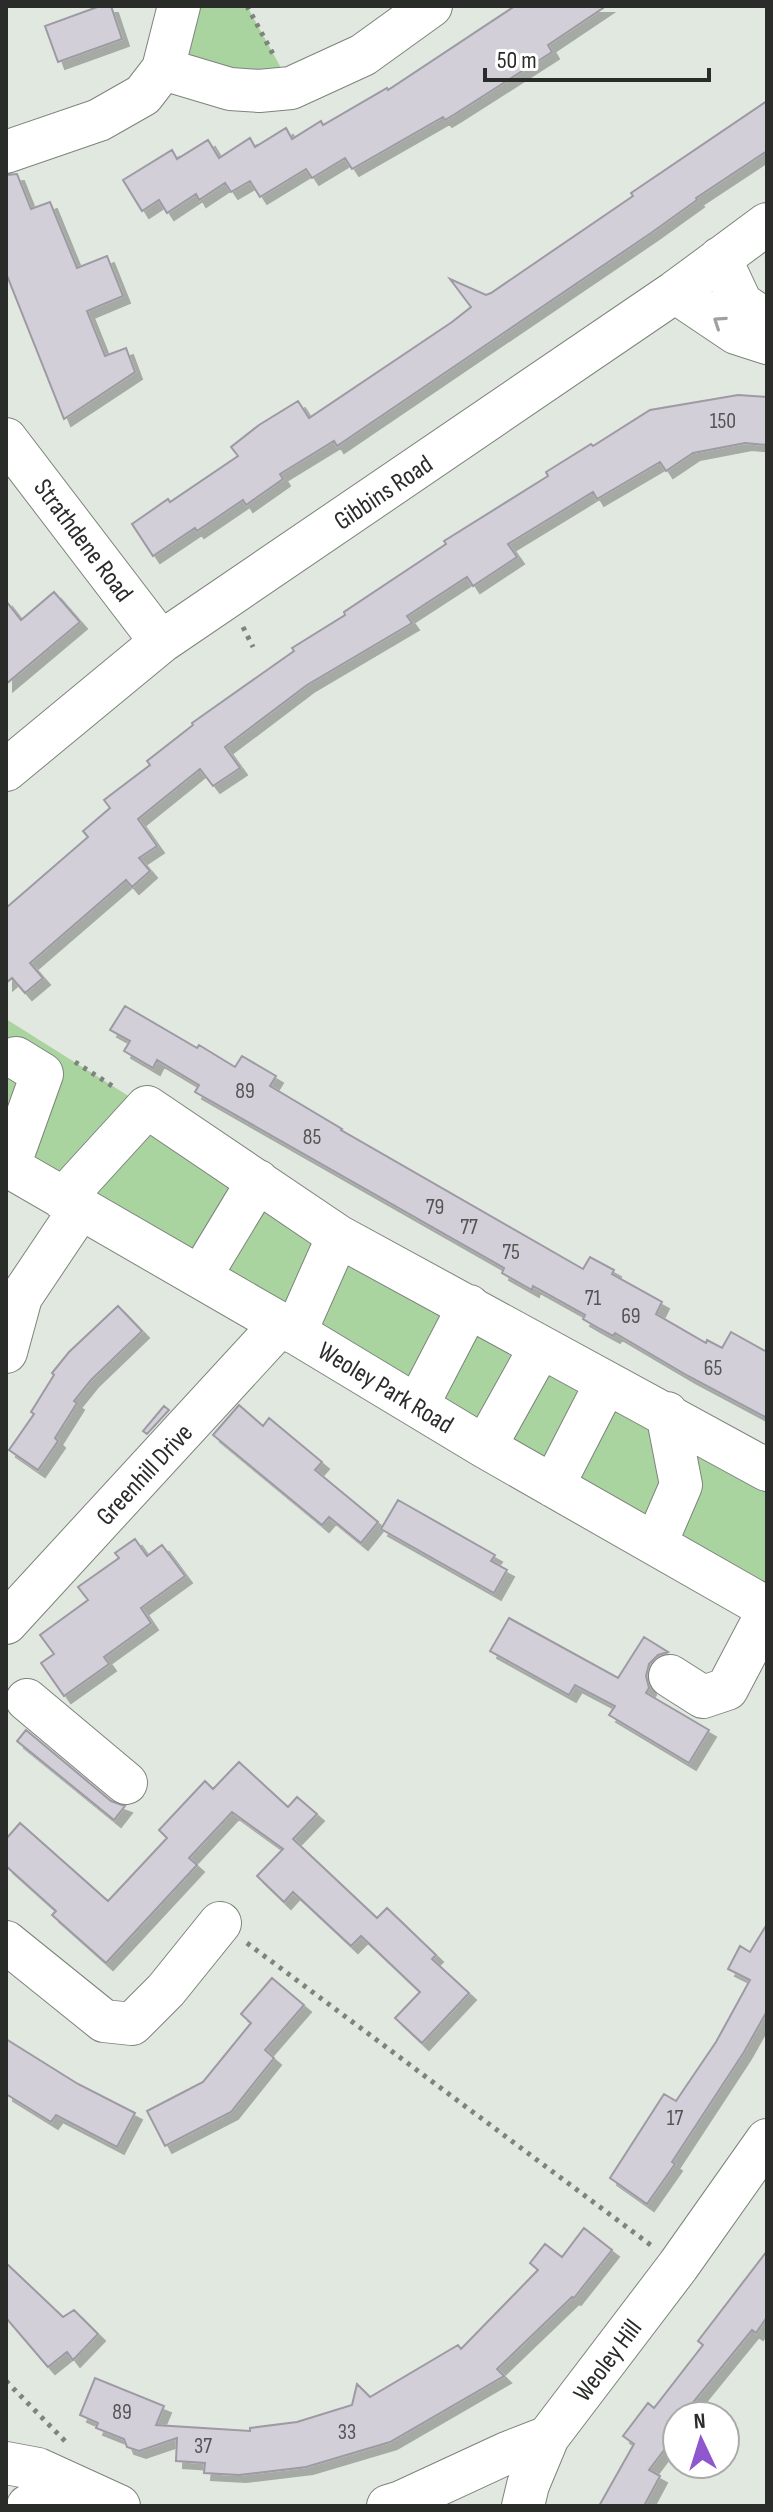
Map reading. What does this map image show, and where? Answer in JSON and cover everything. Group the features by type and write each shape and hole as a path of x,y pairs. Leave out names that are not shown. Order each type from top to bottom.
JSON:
{"street":[{"path":"6,152 99,120 143,95 163,69 179,6"},
{"path":"163,69 230,89 259,91 291,88 363,55 431,6"},
{"name":"Gibbins Road","path":"6,770 161,642 675,292 767,224"},
{"path":"720,258 741,303 767,321"},
{"path":"675,292 736,333 767,343"},
{"name":"Strathdene Road","path":"14,462 161,642"},
{"path":"7,1165 42,1074 23,1056"},
{"path":"6,1352 21,1297 71,1204 147,1107 338,1236 754,1463"},
{"name":"Weoley Park Road","path":"7,1165 485,1447 764,1600"},
{"path":"200,1277 258,1181"},
{"name":"Greenhill Drive","path":"6,1623 288,1328 338,1236"},
{"path":"417,1406 469,1306"},
{"path":"485,1447 540,1348"},
{"path":"553,1486 606,1383"},
{"path":"656,1543 681,1485 667,1413"},
{"path":"681,1485 754,1463"},
{"path":"670,1676 703,1697 727,1689 764,1600"},
{"path":"22,1707 126,1783"},
{"path":"6,1942 104,2021 132,2024 166,1990 220,1923"},
{"name":"Weoley Hill","path":"523,2506 528,2485 548,2437 678,2266 767,2140"},
{"path":"388,2506 548,2437"},
{"path":"6,2463 38,2469 119,2506"},
{"path":"28,2506 40,2500 93,2506"}],"path":[{"path":"247,6 291,88"},
{"path":"220,1923 678,2266"},
{"path":"6,2381 69,2445"}],"green space":[{"path":"190,6 247,6 286,77 240,78 179,55"},
{"path":"6,1019 146,1107 767,1471 767,1595 6,1152"}],"building":[{"path":"100,6 111,6 122,39 58,62 45,26"},
{"path":"515,6 606,6 548,45 552,52 445,120 443,117 352,169 345,158 312,178 306,169 260,197 250,181 231,192 225,183 199,200 196,194 167,213 159,200 142,211 123,180 172,150 177,159 208,140 219,158 250,138 255,147 286,128 292,139 321,121 323,125 388,90"},
{"path":"767,101 767,151 337,446 334,441 280,474 283,479 246,505 243,500 153,556 132,524 238,456 231,447 259,425 298,401 309,418 452,322 471,307 450,279 486,295 491,293"},
{"path":"17,174 31,209 50,202 77,268 107,256 123,296 87,311 105,356 126,348 135,372 64,419 6,273 6,175"},
{"path":"738,395 767,397 767,445 745,443 693,453 666,471 660,462 597,499 593,492 508,544 517,557 473,586 467,577 407,616 412,623 307,685 225,747 240,768 213,786 200,769 138,819 157,846 139,858 150,871 132,887 126,880 30,963 43,978 25,993 12,978 6,983 6,908 88,837 83,831 110,808 104,800 150,765 147,761 192,723 294,651 292,648 446,544 444,541 548,476 546,472 591,444 593,446 650,410"},
{"path":"54,592 80,622 6,684 6,601 21,620"},
{"path":"125,1006 235,1067 242,1056 276,1076 270,1086 583,1269 590,1257 614,1270 612,1274 662,1302 656,1314 706,1343 707,1340 722,1348 731,1332 767,1352 767,1418 615,1333 613,1336 600,1329 583,1319 585,1315 533,1286 532,1290 502,1273 504,1268 195,1092 199,1085 157,1060 153,1068 124,1051 130,1041 110,1030"},
{"path":"118,1306 142,1331 91,1380 74,1401 77,1403 55,1438 58,1441 38,1470 9,1450 34,1414 31,1412 54,1375 52,1373 69,1352"},
{"path":"239,1405 263,1426 269,1418 322,1462 315,1470 378,1522 361,1543 329,1517 322,1525 213,1435"},
{"path":"164,1406 169,1410 147,1434 143,1431"},
{"path":"398,1500 495,1555 491,1561 507,1570 494,1593 381,1529"},
{"path":"135,1539 147,1556 162,1545 185,1576 141,1608 151,1623 104,1657 109,1664 64,1696 41,1663 54,1654 40,1635 88,1600 78,1587 119,1558 115,1553"},
{"path":"509,1618 618,1678 644,1637 668,1652 658,1655 649,1664 646,1676 649,1688 646,1693 709,1730 689,1763 609,1715 615,1706 575,1685 569,1695 490,1651"},
{"path":"26,1730 111,1801 125,1806 114,1820 17,1741"},
{"path":"239,1762 288,1807 297,1797 317,1814 293,1839 377,1918 387,1908 436,1955 432,1959 469,1993 422,2043 395,2018 420,1992 361,1936 351,1946 293,1892 284,1902 257,1876 283,1849 232,1812 189,1858 197,1865 106,1963 52,1915 56,1911 6,1866 6,1839 20,1823 108,1901 167,1838 159,1830 205,1781 213,1789"},
{"path":"767,1924 767,2011 672,2162 675,2164 647,2204 610,2178 664,2094 676,2101 716,2042 750,1980 728,1969 740,1946 750,1952"},
{"path":"272,1978 304,2005 265,2050 274,2058 231,2112 165,2146 147,2111 203,2082 251,2023 241,2014"},
{"path":"6,2039 78,2084 135,2113 117,2147 56,2115 51,2122 6,2094"},
{"path":"584,2228 612,2250 574,2298 497,2369 504,2376 390,2442 306,2467 239,2475 204,2473 205,2463 176,2461 177,2438 139,2451 127,2447 124,2439 96,2428 98,2423 80,2415 95,2378 164,2406 156,2425 250,2431 250,2428 297,2422 352,2405 357,2384 370,2397 458,2345 461,2349 538,2270 530,2263 545,2244 562,2257"},
{"path":"767,2251 767,2317 756,2333 752,2330 695,2400 661,2400 661,2454 649,2470 660,2476 644,2506 599,2506 634,2444 623,2436 648,2403 654,2408 703,2345 698,2341"},
{"path":"6,2263 63,2317 74,2310 98,2334 73,2360 67,2352 48,2367 6,2318"}]}
